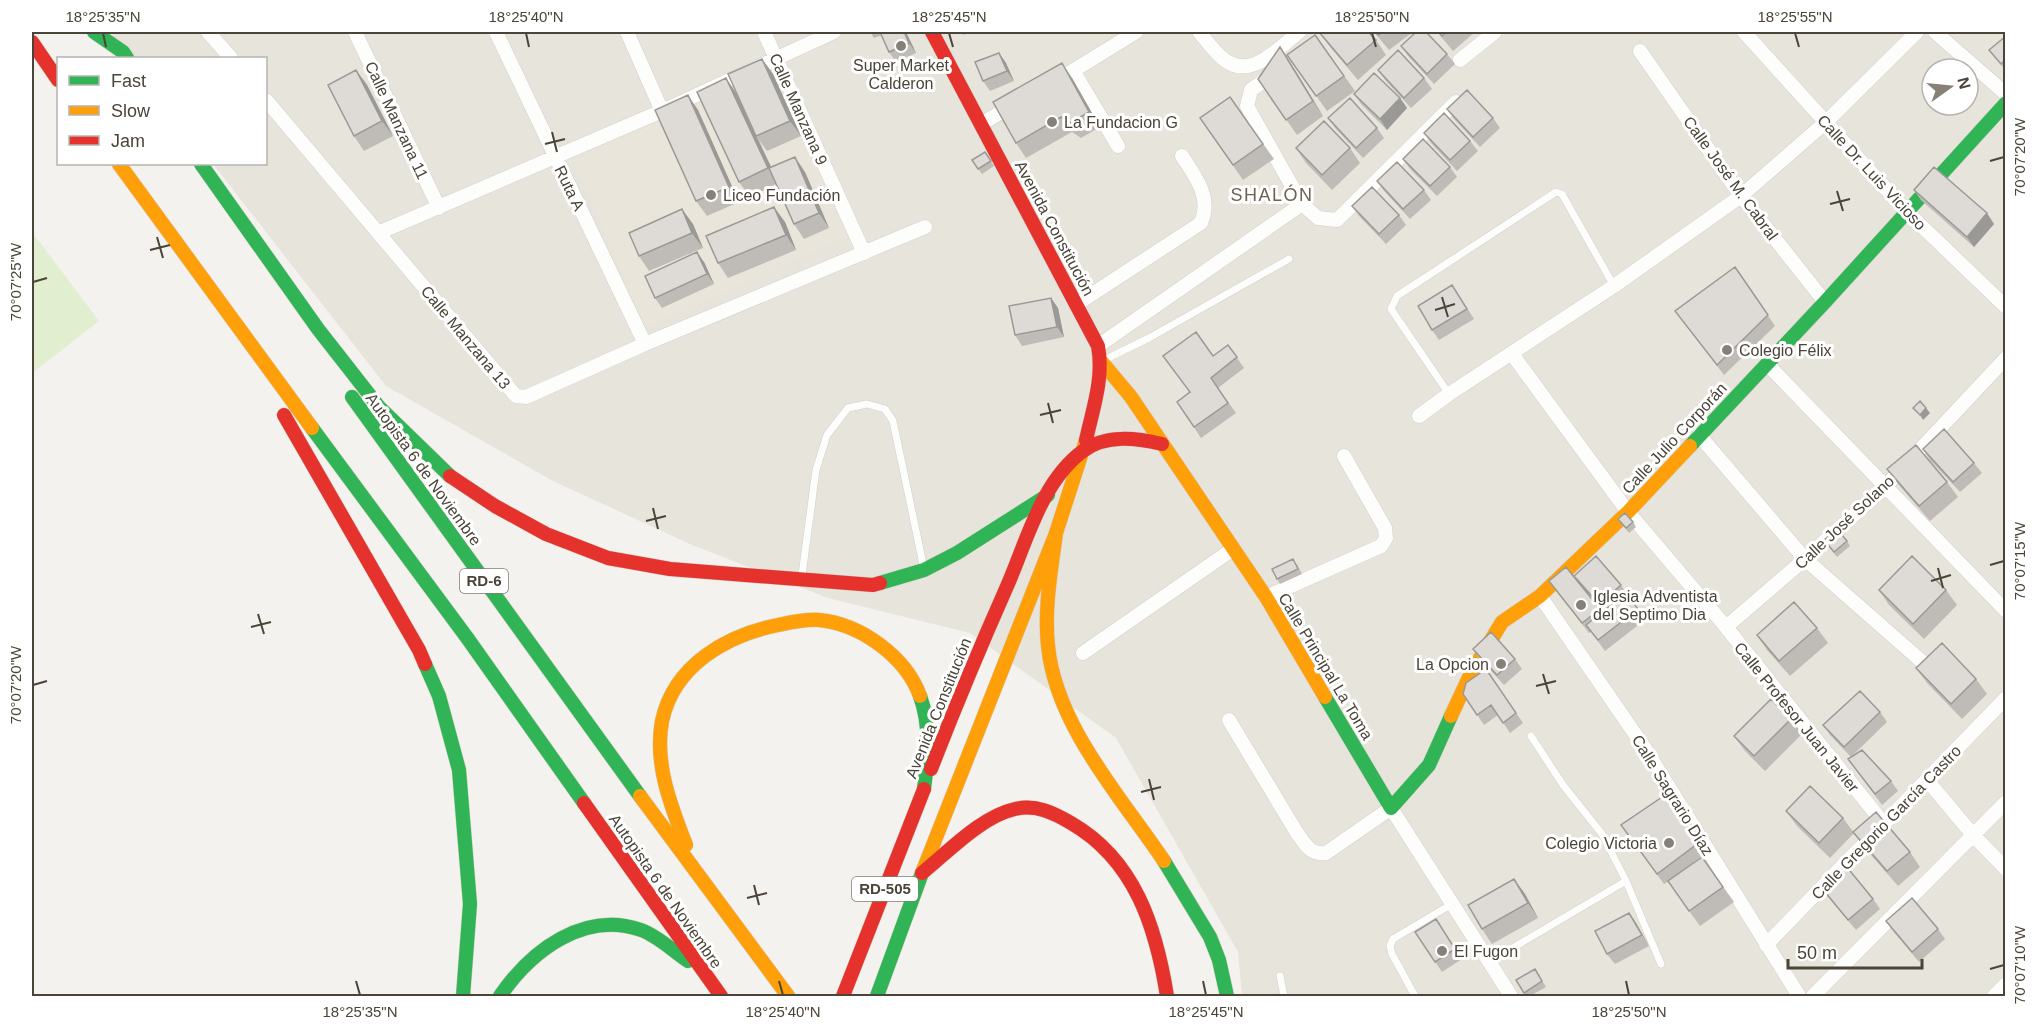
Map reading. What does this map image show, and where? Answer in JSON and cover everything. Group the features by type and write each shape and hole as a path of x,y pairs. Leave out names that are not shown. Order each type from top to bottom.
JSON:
{"main road":[{"path":"88,32 106,57"},
{"path":"94,32 123,52 126,57"},
{"name":"Avenida Constitución","path":"877,996 922,873 1056,533 1083,450 1100,381 1101,362 1098,346 933,32"},
{"path":"32,42 57,79"},
{"name":"Calle Julio Corporán","path":"1391,808 1429,765 1471,673 1502,622 1540,596 1628,512 1825,302 2006,103"},
{"name":"Autopista 6 de Noviembre","path":"119,165 468,639 721,996"},
{"path":"202,165 318,329 379,407 448,475 495,506 546,534 608,558 670,569 873,585 924,570 957,553 1048,495"},
{"path":"225,221 329,365"},
{"path":"226,313 393,603 419,650 439,696 459,770 470,903 463,996"},
{"name":"Calle Principal La Toma","path":"1101,362 1131,397 1266,597 1391,808"},
{"name":"Autopista 6 de Noviembre","path":"343,384 696,874 788,996"},
{"path":"1083,450 1104,441 1125,438 1162,444"},
{"name":"Avenida Constitución","path":"845,993 965,681 1048,495 1064,470 1083,450"},
{"path":"1056,533 1048,598 1047,631 1051,664 1062,698 1084,743 1178,880 1215,946 1227,996"},
{"path":"696,874 670,803 663,776 659,751 662,720 673,691 692,667 714,648 734,637 763,627 800,620 825,620 852,628 885,650 902,664 918,689 925,717 928,751 924,789"},
{"path":"922,873 990,820 1007,811 1023,807 1054,812 1090,834 1110,854 1130,884 1145,910 1157,942 1167,996"},
{"path":"500,996 517,972 536,954 560,938 587,928 619,925 643,931 701,970"}],"street":[{"path":"208,32 230,57"},
{"name":"Calle Manzana 11","path":"355,32 439,208"},
{"name":"Ruta A","path":"496,32 645,344"},
{"path":"627,32 662,111"},
{"name":"Calle Manzana 9","path":"764,32 864,253"},
{"path":"378,233 662,111 834,32"},
{"path":"981,124 1074,72 1136,32"},
{"path":"1199,32 1222,58 1233,66 1249,67 1261,62 1299,32"},
{"path":"1460,60 1495,32"},
{"path":"1419,416 1614,286 1741,196 1826,122 1917,32"},
{"path":"1935,32 2006,94"},
{"name":"Calle Dr. Luis Vicioso","path":"1750,34 1907,212 2006,307"},
{"name":"Calle José M. Cabral","path":"1640,51 1741,196 1825,302"},
{"path":"1287,64 1251,90 1247,106 1302,204 1318,218 1337,220 1456,102"},
{"path":"1074,72 1118,146"},
{"name":"Calle Manzana 13","path":"267,101 516,396 526,397 645,344 925,227"},
{"path":"1077,304 1201,223 1206,211 1203,190 1182,156"},
{"path":"1098,346 1302,204"},
{"name":"Calle Profesor Juan Javier","path":"1512,354 1628,512 1726,627 1884,824"},
{"name":"Calle José Solano","path":"1726,627 1805,560 1885,487 2006,358"},
{"path":"1767,364 2006,611"},
{"path":"1699,435 1805,560 1926,666"},
{"path":"1266,597 1381,546 1386,537 1385,528 1344,456"},
{"path":"1083,653 1233,549"},
{"name":"Calle Sagrario Díaz","path":"1540,596 1644,747 1799,996"},
{"name":"Calle Gregorio García Castro","path":"1766,945 2006,698"},
{"path":"1229,720 1310,851 1318,854 1326,853 1391,808"},
{"path":"1927,780 1973,835 2006,869"},
{"path":"1813,996 2006,802"},
{"name":"Calle Principal La Toma","path":"1391,808 1511,996"},
{"path":"1994,996 2006,984"}],"lane":[{"path":"1449,394 1391,309 1397,296 1556,192 1562,194 1614,286"},
{"path":"1101,362 1149,338 1289,259"},
{"path":"801,579 816,470 827,435 848,408 867,404 885,409 892,421 924,570"},
{"path":"1531,736 1563,785 1602,834 1626,881 1661,964"},
{"path":"1489,962 1626,881"},
{"path":"1411,995 1392,954 1390,946 1393,939 1452,904"},
{"path":"1280,976 1284,996"}],"shaded area":[{"path":"110,32 2005,32 2005,996 1242,996 1238,952 1116,738 970,633 828,598 692,545 553,481 386,386 214,165 267,165 267,57 130,57"},
{"name":"Liceo Fundación","path":"775,62 852,234 647,327 570,155"}],"green space":[{"path":"32,232 99,321 32,373"}],"building":[{"path":"880,32 904,32 909,43 889,52"},
{"path":"1319,32 1368,32 1376,40 1347,65"},
{"path":"1416,32 1426,32 1447,54 1427,74 1401,46"},
{"path":"1315,35 1344,76 1316,96 1287,55"},
{"path":"2006,36 2006,59 2001,64 1989,50"},
{"path":"1280,47 1313,101 1286,120 1258,79"},
{"path":"1398,50 1424,78 1404,98 1378,70"},
{"path":"999,53 1007,71 983,81 975,62"},
{"path":"762,59 790,121 756,136 728,74"},
{"name":"La Fundacion G","path":"1062,63 1089,112 1070,123 1061,117 1016,143 993,102"},
{"path":"356,70 382,121 354,136 328,85"},
{"path":"1374,73 1400,98 1380,119 1354,94"},
{"path":"726,78 768,168 739,182 697,92"},
{"path":"1467,90 1493,118 1473,137 1447,109"},
{"path":"688,95 729,187 696,201 655,110"},
{"path":"1230,97 1263,144 1233,165 1200,118"},
{"path":"1350,98 1377,128 1356,148 1328,118"},
{"path":"1444,113 1470,141 1450,160 1424,133"},
{"path":"1324,121 1350,148 1322,175 1296,148"},
{"path":"1423,139 1450,167 1430,186 1403,159"},
{"path":"985,152 991,161 978,169 972,160"},
{"path":"795,157 819,213 794,224 769,168"},
{"path":"1397,162 1424,190 1403,209 1377,181"},
{"path":"1934,167 1987,213 1967,237 1914,190"},
{"path":"1372,187 1399,215 1379,234 1352,206"},
{"path":"774,207 786,235 718,263 706,236"},
{"path":"682,209 692,233 639,256 629,233"},
{"path":"697,252 707,274 655,298 645,276"},
{"name":"Colegio Félix","path":"1735,267 1768,315 1717,365 1675,311"},
{"path":"1452,285 1467,309 1432,330 1418,306"},
{"path":"1051,298 1057,327 1015,335 1009,306"},
{"path":"1196,332 1213,356 1228,345 1237,357 1211,378 1228,403 1194,427 1177,402 1190,392 1163,356"},
{"path":"1920,401 1926,408 1920,415 1913,408"},
{"path":"1944,429 1974,463 1953,482 1923,449"},
{"path":"1916,445 1947,482 1919,506 1887,469"},
{"path":"1625,513 1633,522 1626,528 1618,519"},
{"path":"1837,529 1847,541 1834,552 1824,540"},
{"path":"1596,556 1621,585 1599,604 1574,576"},
{"path":"1912,556 1946,590 1913,624 1879,590"},
{"path":"1293,559 1298,569 1277,579 1272,569"},
{"name":"Iglesia Adventista del Septimo Dia","path":"1566,567 1600,609 1582,623 1549,581"},
{"path":"1626,593 1638,609 1598,640 1586,625"},
{"path":"1794,602 1817,628 1779,661 1757,635"},
{"name":"La Opcion","path":"1491,632 1515,659 1497,675 1473,649"},
{"path":"1942,643 1976,679 1951,704 1916,668"},
{"path":"1486,669 1516,713 1503,723 1491,705 1477,715 1463,694 1466,683"},
{"path":"1860,691 1880,712 1844,747 1823,725"},
{"path":"1771,699 1791,719 1754,756 1734,736"},
{"path":"1862,750 1891,781 1875,794 1848,759"},
{"path":"1810,786 1843,818 1819,843 1786,811"},
{"name":"Colegio Victoria","path":"1671,791 1701,841 1657,874 1621,825"},
{"path":"1876,812 1910,852 1887,871 1853,832"},
{"path":"1702,857 1723,887 1689,911 1668,881"},
{"path":"1846,866 1873,899 1848,920 1821,887"},
{"path":"1514,879 1528,903 1482,929 1468,905"},
{"path":"1912,898 1938,929 1912,952 1886,921"},
{"path":"1629,913 1642,935 1607,954 1595,931"},
{"name":"El Fugon","path":"1436,919 1455,949 1435,962 1415,932"},
{"path":"1535,969 1542,981 1524,993 1516,980"}],"traffic: fast":[{"path":"94,32 123,52 126,57"},
{"path":"1690,446 2006,103"},
{"path":"202,165 318,329 379,407 450,476"},
{"path":"352,397 640,796"},
{"path":"312,428 468,639 584,803"},
{"path":"880,583 924,570 957,553 1048,495"},
{"path":"425,664 439,696 459,770 470,904 463,996"},
{"path":"920,696 927,730 924,789"},
{"path":"1325,697 1391,808 1429,765 1451,716"},
{"path":"1164,861 1210,937 1219,960 1227,996"},
{"path":"877,996 922,873"},
{"path":"500,996 527,964 543,950 580,930 599,926 620,925 641,930 688,961"}],"traffic: slow":[{"path":"120,165 312,428"},
{"path":"1101,361 1131,397 1266,597 1325,697"},
{"path":"922,873 1056,533 1086,440"},
{"path":"1451,716 1471,673 1502,622 1540,596 1628,512 1690,446"},
{"path":"1056,533 1047,618 1048,646 1063,704 1093,760 1164,861"},
{"path":"686,845 662,769 660,753 662,721 668,701 678,684 705,656 722,645 740,636 788,623 804,620 835,623 866,636 893,656 904,668 920,696"},
{"path":"640,796 788,996"}],"traffic: jam":[{"path":"932,32 1098,346 1099,381 1086,440"},
{"path":"32,42 57,79"},
{"path":"284,415 425,664"},
{"path":"931,769 1029,530 1057,478 1083,451 1101,442 1132,439 1162,444"},
{"path":"450,476 495,506 546,534 608,558 670,569 873,585 880,583"},
{"path":"843,996 924,789"},
{"path":"584,803 721,996"},
{"path":"922,873 978,827 1003,813 1030,808 1044,810 1058,816 1093,838 1127,876 1149,921 1167,996"}],"place":[{"name":"Super Market Calderon","path":"901,46"},
{"name":"La Fundacion G","path":"1052,122"},
{"name":"Liceo Fundación","path":"711,195"},
{"name":"Colegio Félix","path":"1727,350"},
{"name":"Iglesia Adventista del Septimo Dia","path":"1581,605"},
{"name":"La Opcion","path":"1501,664"},
{"name":"Colegio Victoria","path":"1669,843"},
{"name":"El Fugon","path":"1442,951"}],"district":[{"name":"SHALÓN","path":"1272,195"}]}
